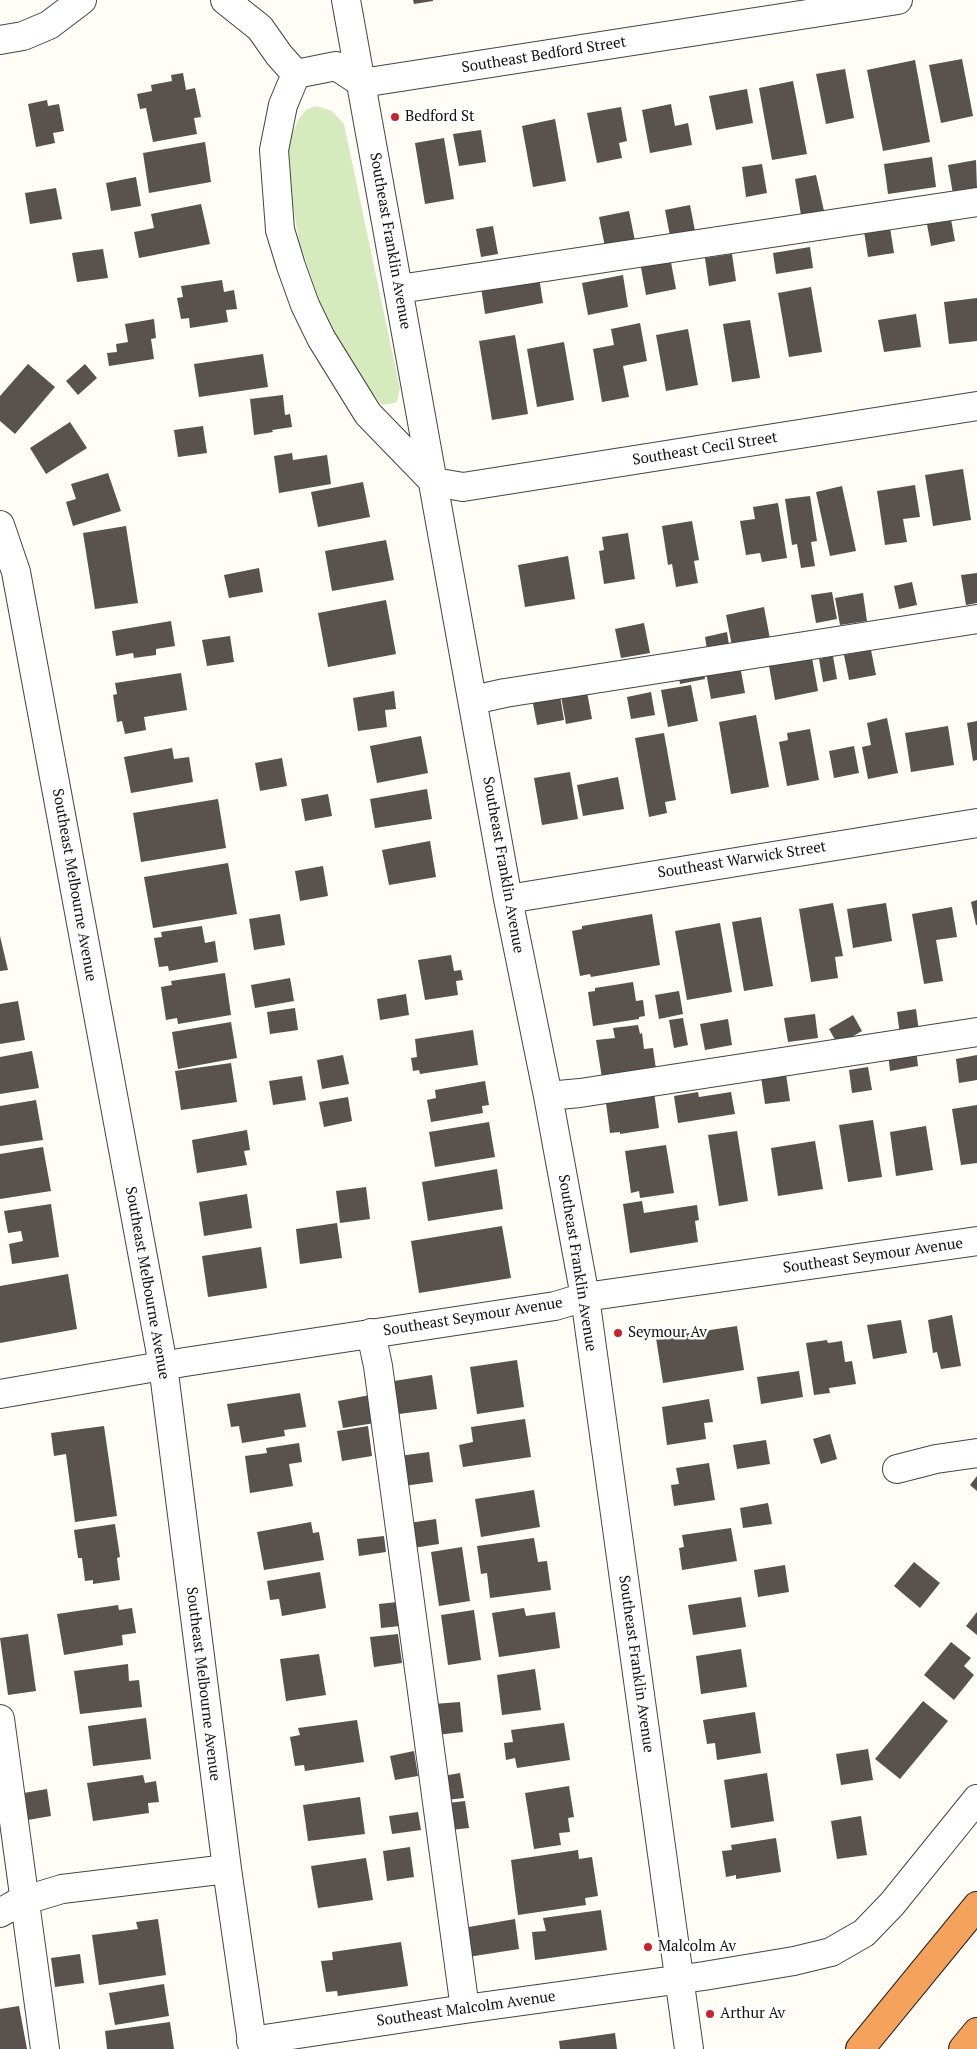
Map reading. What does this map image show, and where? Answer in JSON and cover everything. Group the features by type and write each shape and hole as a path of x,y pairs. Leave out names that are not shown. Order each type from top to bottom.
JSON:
{"highway":[{"path":"860,2049 977,1906"},
{"path":"963,2049 977,2032"}],"street":[{"path":"0,40 23,36 49,25 82,0"},
{"path":"225,0 260,28 279,55 296,74"},
{"name":"Southeast Franklin Avenue","path":"346,0 508,898 548,1096 585,1297 681,1979 689,2049"},
{"name":"Southeast Bedford Street","path":"362,83 898,0"},
{"path":"296,74 336,66 362,83"},
{"path":"296,74 282,105 274,150 280,230 291,266 305,305 321,338 368,414 434,482"},
{"path":"399,288 977,202"},
{"name":"Southeast Cecil Street","path":"434,482 463,487 977,406"},
{"name":"Southeast Melbourne Avenue","path":"0,525 16,572 163,1365 226,1869 252,2045"},
{"path":"473,700 514,691 977,619"},
{"name":"Southeast Warwick Street","path":"508,898 977,823"},
{"path":"548,1096 580,1093 977,1032"},
{"name":"Southeast Seymour Avenue","path":"0,1394 163,1365 555,1306 585,1297 977,1241"},
{"path":"371,1333 381,1386 465,2008"},
{"path":"897,1469 936,1459 977,1453"},
{"path":"0,1719 45,2049"},
{"name":"Southeast Malcolm Avenue","path":"252,2045 465,2008 681,1979 794,1961 832,1952 864,1933 892,1904 977,1799"},
{"path":"0,1913 24,1900 62,1889 226,1869"}],"green space":[{"path":"316,106 332,111 344,124 400,389 397,402 390,404 382,405 357,375 322,308 299,241 290,189 288,143 299,118 306,110"}],"building":[{"path":"413,0 433,0 433,1 414,4"},
{"path":"962,59 973,116 941,123 929,65"},
{"path":"915,60 930,142 883,151 867,70"},
{"path":"845,69 854,118 826,124 816,74"},
{"path":"183,73 186,90 195,88 201,117 194,118 197,134 153,142 146,108 140,109 137,94 152,91 151,85 172,81 171,75"},
{"path":"793,81 807,154 772,160 759,88"},
{"path":"747,89 753,123 716,130 709,96"},
{"path":"47,100 48,106 59,104 64,131 53,133 55,143 36,147 28,104"},
{"path":"671,104 675,126 688,123 692,145 650,153 642,110"},
{"path":"621,107 627,141 619,143 622,158 597,163 587,113"},
{"path":"555,119 566,181 533,187 522,126"},
{"path":"481,130 486,162 459,166 453,134"},
{"path":"444,138 454,199 425,204 415,143"},
{"path":"205,142 211,182 149,193 143,153"},
{"path":"932,157 936,187 888,194 884,164"},
{"path":"976,160 977,190 953,194 948,165"},
{"path":"762,164 767,193 746,197 742,167"},
{"path":"816,175 824,211 801,215 795,179"},
{"path":"136,177 141,206 111,211 106,183"},
{"path":"56,188 62,219 30,224 25,193"},
{"path":"201,204 210,244 139,258 134,232 154,228 151,214"},
{"path":"690,205 695,231 670,236 665,210"},
{"path":"629,211 635,241 605,247 599,217"},
{"path":"950,214 955,241 931,246 926,219"},
{"path":"889,221 894,253 868,257 863,225"},
{"path":"493,226 498,254 481,257 476,229"},
{"path":"810,247 813,268 776,274 773,253"},
{"path":"103,249 108,278 77,282 72,253"},
{"path":"732,254 736,281 709,286 705,258"},
{"path":"670,257 676,289 646,295 640,262"},
{"path":"623,275 628,307 588,315 582,283"},
{"path":"539,277 543,303 485,314 481,287"},
{"path":"222,280 224,292 234,290 237,309 226,310 228,322 190,328 189,318 181,319 177,298 183,297 181,286"},
{"path":"811,287 822,352 789,357 778,293"},
{"path":"977,298 977,341 949,344 944,302"},
{"path":"916,314 921,347 884,352 878,320"},
{"path":"154,319 156,338 151,339 154,359 109,366 107,353 117,352 116,344 128,342 125,324"},
{"path":"750,320 760,378 732,382 723,324"},
{"path":"640,323 647,361 623,366 629,397 602,402 593,349 614,345 611,329"},
{"path":"688,329 698,385 666,391 656,335"},
{"path":"515,335 528,414 492,420 479,341"},
{"path":"564,342 574,400 537,407 527,349"},
{"path":"263,354 268,387 199,397 194,364"},
{"path":"28,364 55,387 15,434 0,421 0,396"},
{"path":"85,364 97,378 78,395 66,381"},
{"path":"283,395 285,415 290,414 292,427 254,435 250,399"},
{"path":"70,422 87,448 46,474 30,448"},
{"path":"203,426 207,453 178,457 174,430"},
{"path":"292,453 293,460 327,455 331,484 279,493 274,456"},
{"path":"963,469 971,520 933,526 925,475"},
{"path":"108,473 121,511 73,526 66,502 76,499 71,484"},
{"path":"363,482 370,517 318,527 311,492"},
{"path":"915,485 920,517 903,519 907,542 885,545 877,491"},
{"path":"842,486 856,551 830,556 816,492"},
{"path":"810,496 817,541 811,542 815,566 801,568 797,544 792,545 785,499"},
{"path":"778,503 787,558 762,562 760,553 746,555 740,521 755,519 753,507"},
{"path":"692,521 699,560 694,561 698,583 676,587 672,564 668,565 662,526"},
{"path":"126,526 138,603 95,609 83,533"},
{"path":"628,533 635,579 604,584 599,551 604,550 602,537"},
{"path":"386,540 394,580 332,591 325,551"},
{"path":"568,556 575,599 525,607 518,565"},
{"path":"259,568 263,592 229,598 224,575"},
{"path":"977,573 977,603 966,605 961,575"},
{"path":"912,582 917,605 899,609 894,586"},
{"path":"832,592 837,619 816,623 811,595"},
{"path":"863,593 867,621 840,625 835,598"},
{"path":"386,600 396,654 328,667 318,613"},
{"path":"764,607 770,639 732,646 726,615"},
{"path":"171,621 175,646 156,649 156,655 134,658 133,653 116,656 112,631"},
{"path":"644,623 650,653 621,658 615,629"},
{"path":"727,632 729,645 707,649 705,637"},
{"path":"230,636 234,662 207,666 202,640"},
{"path":"871,650 876,675 849,680 844,655"},
{"path":"833,656 837,679 823,682 819,659"},
{"path":"812,658 818,691 775,700 769,666"},
{"path":"739,660 745,693 711,699 705,667"},
{"path":"702,665 705,679 680,684 677,669"},
{"path":"181,673 187,710 144,717 146,730 125,734 122,721 117,722 113,695 117,694 115,683"},
{"path":"691,685 698,721 668,727 661,690"},
{"path":"559,689 564,720 537,725 531,693"},
{"path":"394,691 396,709 385,710 387,727 358,731 353,698"},
{"path":"587,692 592,719 566,724 561,696"},
{"path":"651,692 655,715 631,719 627,697"},
{"path":"756,715 769,787 731,794 719,722"},
{"path":"887,718 898,773 868,779 862,747 871,745 867,723"},
{"path":"977,721 977,760 973,761 967,723"},
{"path":"948,726 954,765 911,772 905,733"},
{"path":"810,729 819,780 787,786 779,742 788,740 787,733"},
{"path":"664,733 676,800 665,802 667,813 649,817 635,738"},
{"path":"421,736 428,773 377,783 370,746"},
{"path":"854,746 859,773 834,778 829,751"},
{"path":"172,748 174,759 189,757 193,782 131,793 124,757"},
{"path":"282,758 287,786 260,791 255,763"},
{"path":"570,772 578,819 542,825 534,778"},
{"path":"618,777 624,809 583,816 577,785"},
{"path":"427,789 432,819 375,828 370,799"},
{"path":"328,794 332,816 305,821 301,799"},
{"path":"218,799 226,848 141,862 133,813"},
{"path":"430,841 436,877 389,885 382,850"},
{"path":"228,863 237,914 153,928 144,877"},
{"path":"323,866 328,896 300,901 295,871"},
{"path":"977,900 977,925 976,925 971,902"},
{"path":"833,903 843,956 835,957 838,978 811,982 799,909"},
{"path":"886,903 892,941 853,948 847,909"},
{"path":"952,907 957,937 936,940 943,981 924,984 912,914"},
{"path":"280,914 285,945 254,950 249,919"},
{"path":"652,914 660,965 591,977 590,974 580,976 572,931 582,929 582,926"},
{"path":"761,917 773,986 744,991 732,922"},
{"path":"720,923 732,992 687,1000 675,931"},
{"path":"202,926 205,943 215,941 218,962 169,971 168,966 159,967 154,938 162,937 161,932"},
{"path":"0,936 8,970 0,971"},
{"path":"451,955 454,971 461,970 463,980 456,981 458,995 425,1000 418,960"},
{"path":"225,973 231,1015 178,1024 177,1018 166,1020 161,987 172,985 171,981"},
{"path":"290,978 294,1001 255,1008 251,985"},
{"path":"633,982 636,1001 643,1000 645,1016 639,1017 639,1019 593,1026 588,992 595,991 595,988"},
{"path":"679,991 683,1014 659,1019 655,995"},
{"path":"406,994 409,1015 380,1020 377,999"},
{"path":"18,1001 25,1040 0,1044 0,1004"},
{"path":"295,1008 298,1030 270,1034 267,1012"},
{"path":"916,1009 919,1032 900,1035 897,1012"},
{"path":"815,1014 818,1038 788,1042 784,1018"},
{"path":"853,1015 862,1031 838,1045 829,1029"},
{"path":"683,1018 688,1045 674,1048 669,1020"},
{"path":"728,1019 732,1045 705,1050 700,1024"},
{"path":"231,1022 237,1058 178,1069 172,1032"},
{"path":"638,1025 640,1034 642,1033 644,1049 653,1048 656,1069 602,1078 596,1040 615,1038 613,1028"},
{"path":"473,1030 478,1065 420,1074 419,1070 413,1071 411,1058 417,1057 415,1039"},
{"path":"916,1049 918,1066 890,1071 888,1053"},
{"path":"32,1051 39,1088 0,1094 0,1057"},
{"path":"343,1055 349,1084 322,1089 317,1060"},
{"path":"977,1055 977,1080 959,1083 956,1059"},
{"path":"231,1063 237,1102 181,1110 175,1071"},
{"path":"868,1067 872,1090 852,1093 849,1070"},
{"path":"786,1074 790,1101 765,1104 761,1077"},
{"path":"302,1076 306,1100 273,1105 269,1081"},
{"path":"485,1081 489,1105 482,1106 483,1113 431,1122 427,1100 436,1098 435,1090"},
{"path":"654,1092 659,1128 620,1134 620,1132 610,1133 606,1103 615,1102 615,1098"},
{"path":"698,1092 699,1097 731,1092 735,1114 678,1123 674,1096"},
{"path":"348,1097 352,1121 324,1127 319,1102"},
{"path":"36,1100 43,1140 0,1146 0,1106"},
{"path":"977,1105 977,1163 961,1165 952,1109"},
{"path":"873,1120 882,1177 848,1182 839,1125"},
{"path":"489,1122 495,1157 435,1167 429,1132"},
{"path":"926,1126 933,1170 896,1176 890,1132"},
{"path":"247,1130 250,1150 244,1151 247,1165 197,1173 192,1140"},
{"path":"737,1131 748,1201 719,1206 708,1135"},
{"path":"815,1141 823,1189 778,1196 771,1148"},
{"path":"666,1145 674,1193 640,1198 639,1191 631,1193 625,1151"},
{"path":"43,1147 51,1191 0,1199 0,1154"},
{"path":"497,1169 503,1209 428,1221 422,1182"},
{"path":"366,1187 370,1219 340,1223 336,1191"},
{"path":"247,1194 252,1228 204,1236 199,1202"},
{"path":"642,1201 644,1213 697,1205 699,1220 695,1221 698,1242 630,1253 623,1204"},
{"path":"51,1204 59,1257 12,1264 9,1244 23,1241 21,1231 8,1233 4,1211"},
{"path":"337,1223 342,1258 300,1264 296,1229"},
{"path":"502,1226 511,1278 419,1293 411,1241"},
{"path":"261,1247 267,1288 208,1297 202,1256"},
{"path":"68,1274 77,1329 0,1343 0,1286"},
{"path":"952,1315 961,1366 941,1369 937,1352 933,1353 928,1320"},
{"path":"901,1320 907,1353 873,1359 867,1325"},
{"path":"737,1326 744,1370 663,1383 656,1338"},
{"path":"827,1340 828,1343 842,1341 845,1362 852,1361 856,1384 829,1388 830,1393 814,1395 806,1343"},
{"path":"517,1360 524,1407 477,1414 470,1367"},
{"path":"799,1371 803,1397 761,1404 757,1377"},
{"path":"432,1375 437,1409 399,1414 394,1381"},
{"path":"300,1393 306,1427 284,1430 285,1436 242,1443 239,1426 231,1427 227,1404"},
{"path":"370,1395 375,1423 343,1428 338,1401"},
{"path":"709,1399 713,1422 704,1423 706,1439 667,1445 662,1407"},
{"path":"525,1419 531,1457 463,1467 459,1445 473,1442 471,1427"},
{"path":"104,1426 117,1516 75,1522 66,1454 54,1456 51,1433"},
{"path":"368,1426 372,1456 342,1461 337,1431"},
{"path":"830,1434 837,1459 821,1464 813,1439"},
{"path":"766,1440 770,1464 737,1469 733,1445"},
{"path":"299,1443 302,1462 289,1464 293,1486 250,1493 245,1456 267,1453 266,1448"},
{"path":"429,1452 433,1482 403,1486 399,1456"},
{"path":"709,1463 715,1500 674,1506 671,1485 679,1484 676,1468"},
{"path":"977,1476 977,1491 970,1485"},
{"path":"534,1490 540,1527 481,1537 475,1499"},
{"path":"768,1503 772,1524 743,1528 740,1508"},
{"path":"436,1519 439,1544 413,1548 409,1523"},
{"path":"311,1522 313,1533 319,1532 324,1560 264,1570 257,1532"},
{"path":"115,1524 120,1557 117,1558 120,1580 93,1584 93,1580 85,1581 82,1558 78,1558 74,1530"},
{"path":"731,1528 737,1561 682,1570 679,1548 684,1547 682,1535"},
{"path":"384,1536 386,1552 359,1556 357,1539"},
{"path":"534,1538 538,1562 547,1561 551,1590 490,1598 487,1573 481,1574 477,1546"},
{"path":"462,1547 470,1601 439,1606 431,1552"},
{"path":"914,1562 940,1583 920,1608 894,1586"},
{"path":"785,1565 789,1592 758,1597 754,1570"},
{"path":"320,1572 326,1608 282,1616 279,1599 270,1600 267,1581"},
{"path":"741,1597 746,1627 693,1635 688,1605"},
{"path":"397,1602 400,1626 381,1628 379,1604"},
{"path":"118,1605 119,1610 132,1608 136,1633 122,1635 123,1645 64,1655 57,1614"},
{"path":"524,1608 526,1616 555,1612 560,1648 499,1657 492,1613"},
{"path":"474,1610 481,1660 448,1665 441,1615"},
{"path":"977,1612 977,1635 966,1626"},
{"path":"28,1634 36,1691 8,1695 0,1638"},
{"path":"398,1634 402,1663 374,1667 370,1637"},
{"path":"951,1642 971,1658 964,1666 974,1675 954,1700 924,1675"},
{"path":"741,1649 747,1687 701,1694 696,1656"},
{"path":"319,1654 326,1695 286,1701 280,1659"},
{"path":"128,1664 129,1681 139,1680 142,1707 80,1714 74,1671"},
{"path":"535,1669 541,1710 502,1715 497,1675"},
{"path":"923,1701 948,1721 900,1779 875,1759"},
{"path":"460,1702 463,1732 436,1735 433,1704"},
{"path":"755,1712 761,1753 717,1760 715,1743 707,1744 703,1720"},
{"path":"146,1718 151,1759 93,1766 88,1726"},
{"path":"357,1720 364,1762 305,1771 304,1765 295,1766 290,1737 300,1735 298,1728"},
{"path":"564,1723 570,1760 517,1768 515,1758 506,1760 504,1743 513,1742 511,1730"},
{"path":"868,1749 873,1780 841,1785 836,1754"},
{"path":"414,1751 418,1776 395,1780 390,1756"},
{"path":"460,1773 464,1798 446,1800 443,1776"},
{"path":"767,1773 774,1821 731,1828 724,1780"},
{"path":"143,1775 145,1783 156,1781 159,1802 148,1803 149,1813 93,1821 87,1783"},
{"path":"569,1786 574,1817 568,1818 570,1832 559,1833 561,1845 534,1849 525,1793"},
{"path":"47,1789 51,1816 22,1821 18,1794"},
{"path":"360,1797 365,1834 308,1841 303,1805"},
{"path":"465,1801 469,1828 451,1830 448,1803"},
{"path":"418,1812 421,1830 392,1834 389,1816"},
{"path":"861,1816 867,1855 837,1859 831,1821"},
{"path":"776,1838 781,1872 736,1879 736,1875 726,1877 722,1851 732,1850 731,1845"},
{"path":"410,1847 414,1877 387,1881 383,1851"},
{"path":"578,1850 579,1859 592,1857 598,1896 585,1898 586,1905 518,1915 511,1860"},
{"path":"366,1858 373,1900 318,1908 311,1866"},
{"path":"601,1910 607,1950 535,1960 532,1932 546,1931 543,1918"},
{"path":"158,1919 166,1975 99,1985 92,1935 138,1929 136,1922"},
{"path":"515,1919 519,1949 468,1957 463,1928"},
{"path":"401,1942 408,1986 338,1996 337,1991 326,1992 321,1961 333,1960 332,1952"},
{"path":"80,1954 84,1983 55,1987 51,1958"},
{"path":"164,1984 169,2016 115,2025 109,1993"},
{"path":"19,2006 27,2049 0,2049 0,2009"},
{"path":"170,2022 174,2049 107,2049 105,2031"},
{"path":"615,2033 617,2049 560,2049 559,2041"}],"place":[{"name":"Bedford St","path":"395,117"},
{"name":"Seymour Av","path":"618,1333"},
{"name":"Malcolm Av","path":"648,1947"},
{"name":"Arthur Av","path":"710,2014"}]}
